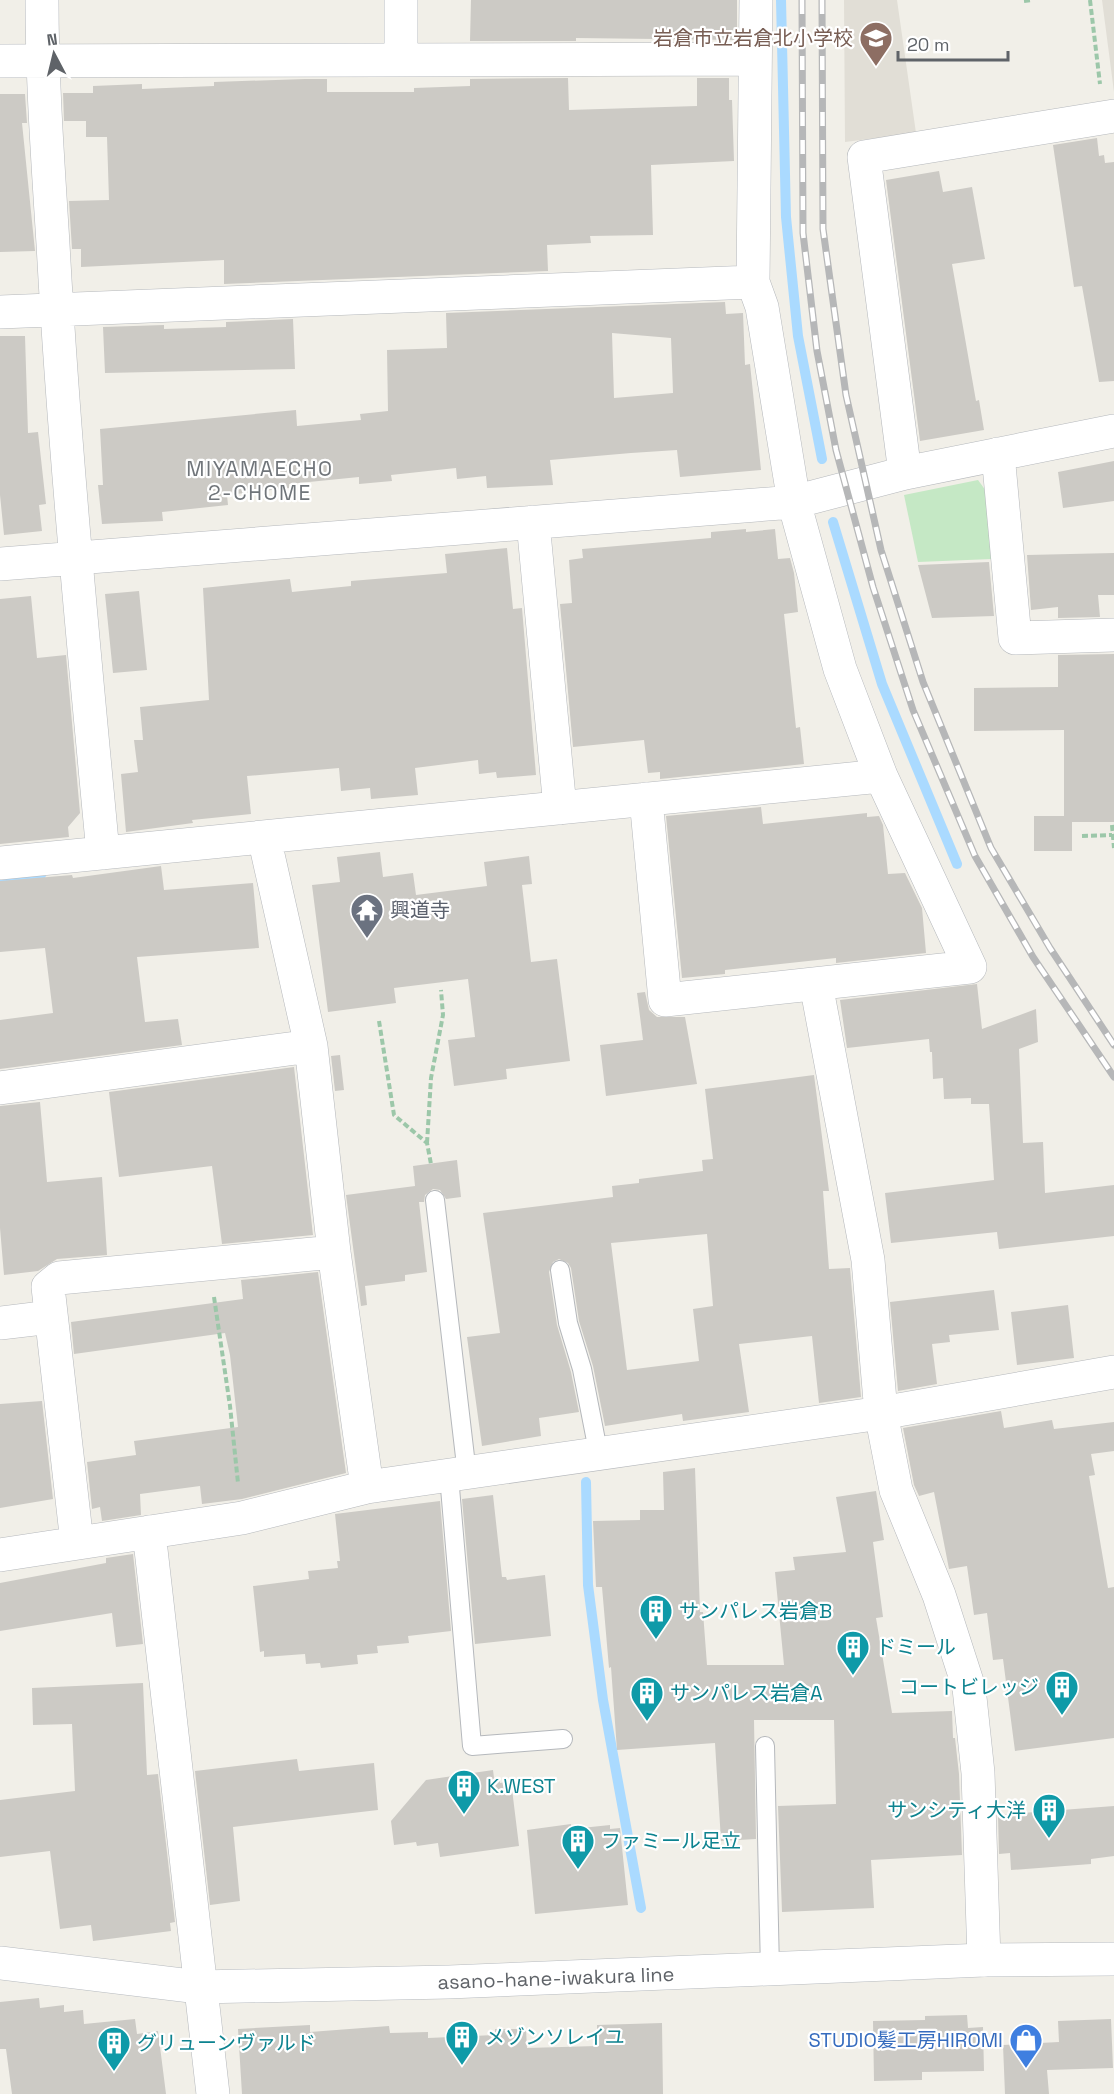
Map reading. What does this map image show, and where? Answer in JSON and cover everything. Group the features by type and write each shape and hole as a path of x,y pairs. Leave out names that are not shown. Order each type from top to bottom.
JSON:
{"street":[{"path":"42,0 42,61 56,310 75,558 103,853"},
{"path":"401,0 401,60"},
{"path":"646,799 665,1000 970,967 881,776 840,669 794,502 762,307 753,282 756,0"},
{"path":"0,61 755,59"},
{"path":"905,473 864,157 1109,117"},
{"path":"0,312 753,282"},
{"path":"0,564 794,502 905,473 1114,431"},
{"path":"998,454 1015,638 1114,635"},
{"path":"534,522 560,808"},
{"path":"0,863 881,776"},
{"path":"264,837 311,1046 334,1252 367,1487"},
{"path":"816,984 868,1260 881,1413 896,1490 939,1595 969,1688 978,1773 984,1960"},
{"path":"0,1088 311,1046"},
{"path":"77,1543 48,1287 59,1278 334,1252"},
{"path":"0,1323 51,1317"},
{"path":"0,1555 242,1518 367,1487 599,1456 881,1413 1114,1372"},
{"path":"149,1532 199,1987 213,2094"},
{"name":"asano-hane-iwakura line","path":"0,1963 199,1987 449,1982 984,1960 1114,1959"}],"lane":[{"path":"435,1200 458,1475 472,1746 564,1739"},
{"path":"560,1270 568,1323 582,1369 599,1456"},
{"path":"765,1746 770,1970"}],"path":[{"path":"1024,1 1032,0"},
{"path":"1090,0 1109,117"},
{"path":"1112,825 1114,848"},
{"path":"1082,836 1112,835"},
{"path":"431,1164 428,1143 431,1078 443,1015 441,990"},
{"path":"379,1021 394,1115 428,1143"},
{"path":"209,1264 230,1406 242,1518"}],"shaded area":[{"name":"岩倉市立岩倉北小学校","path":"844,0 897,0 916,133 845,142"},
{"path":"1102,0 1114,0 1114,92"}],"green space":[{"path":"978,480 989,495 992,559 918,562 904,495"}],"building":[{"path":"471,0 737,0 737,40 576,38 576,41 470,41"},
{"path":"568,78 569,110 697,106 697,78 729,78 734,161 651,165 653,235 590,236 591,243 547,245 548,271 224,284 224,260 81,267 81,249 72,249 69,201 109,200 107,137 86,137 86,121 64,121 63,93 93,93 93,86 142,84 142,89 214,86 214,82 305,79 327,79 327,92 414,92 414,88 470,86 470,79"},
{"path":"0,94 25,94 27,123 22,123 35,251 0,252"},
{"path":"1097,138 1099,156 1104,155 1105,163 1114,162 1114,381 1099,382 1082,286 1074,287 1053,145"},
{"path":"939,171 943,192 972,187 985,259 952,264 976,401 979,400 984,430 920,441 886,180"},
{"path":"725,302 726,314 743,313 745,365 750,364 761,470 680,477 677,450 631,453 550,460 553,485 487,488 486,476 457,479 456,468 391,475 392,481 359,484 359,477 289,484 289,488 227,495 228,505 162,512 163,521 102,524 98,485 103,485 100,429 296,410 297,426 361,420 360,414 388,411 387,350 447,348 446,313","holes":["612,333 671,338 673,393 614,398"]},
{"path":"293,319 295,369 105,373 103,327 164,325 164,329 226,327 226,322"},
{"path":"0,336 25,336 28,433 38,432 46,504 39,505 42,531 4,535 0,495"},
{"path":"1114,461 1114,501 1063,508 1058,472"},
{"path":"746,529 746,532 775,529 778,559 790,558 794,573 798,612 784,614 796,728 800,727 804,764 660,779 660,772 648,773 644,740 573,747 560,604 572,603 569,560 583,558 582,549 711,538 711,532"},
{"path":"507,548 513,609 522,608 536,775 497,778 496,772 479,774 478,760 415,768 418,795 371,799 370,788 341,791 339,768 247,776 251,814 192,820 193,823 126,832 121,774 138,772 134,740 143,740 140,707 209,700 203,588 290,579 292,592 351,586 351,581 447,573 445,554"},
{"path":"1114,553 1114,595 1098,595 1100,617 1058,618 1058,607 1031,610 1027,555"},
{"path":"989,562 994,616 932,618 918,565"},
{"path":"139,591 147,670 113,673 105,594"},
{"path":"31,596 37,658 66,655 80,813 68,827 69,837 0,844 0,599"},
{"path":"1114,654 1114,822 1072,822 1072,851 1034,851 1034,816 1064,816 1064,730 974,731 974,688 1058,687 1058,655"},
{"path":"761,807 763,824 867,813 867,817 879,816 883,825 888,874 905,873 922,908 926,953 836,963 836,958 725,970 725,974 682,978 666,816"},
{"path":"380,852 383,877 413,873 416,895 487,886 484,862 529,856 532,884 522,885 531,962 557,959 570,1061 506,1069 507,1079 454,1086 448,1040 475,1037 468,979 394,988 396,1003 328,1012 312,885 340,882 337,857"},
{"path":"161,866 164,890 253,883 259,948 137,957 145,1022 178,1019 182,1045 0,1069 0,1020 53,1013 45,948 0,952 0,881 72,875 73,878"},
{"path":"977,984 982,1029 1036,1009 1038,1042 1019,1049 1023,1143 1043,1142 1045,1193 1114,1185 1114,1236 999,1249 997,1232 891,1243 885,1193 994,1180 989,1104 971,1104 971,1098 944,1099 943,1078 933,1079 929,1039 847,1048 840,1000"},
{"path":"645,992 649,1010 657,1017 685,1017 697,1084 606,1096 600,1045 643,1040 637,993"},
{"path":"340,1055 344,1090 335,1091 331,1056"},
{"path":"294,1067 313,1235 222,1244 212,1166 119,1177 109,1092"},
{"path":"814,1075 829,1191 823,1191 829,1269 850,1268 861,1397 819,1403 812,1336 739,1344 749,1412 683,1421 682,1414 605,1426 593,1366 579,1321 571,1268 568,1263 559,1259 553,1262 549,1272 557,1325 571,1372 579,1412 539,1418 541,1436 482,1446 467,1337 500,1333 483,1213 613,1197 612,1186 639,1183 639,1179 703,1171 702,1160 713,1159 705,1089","holes":["707,1234 713,1306 693,1309 699,1361 627,1370 611,1243"]},
{"path":"40,1102 47,1182 102,1177 107,1255 57,1259 38,1271 4,1275 0,1228 0,1106"},
{"path":"457,1160 461,1197 446,1199 440,1190 433,1189 425,1195 424,1202 419,1202 427,1272 405,1275 405,1281 365,1286 367,1305 361,1306 346,1195 415,1186 413,1166"},
{"path":"318,1272 346,1473 242,1499 202,1504 200,1486 140,1494 141,1515 102,1521 100,1507 92,1509 87,1462 136,1455 134,1441 238,1427 230,1355 225,1333 74,1354 71,1322 243,1299 241,1280"},
{"path":"994,1290 999,1330 949,1335 950,1342 932,1344 937,1384 898,1391 890,1302"},
{"path":"1068,1305 1074,1358 1017,1365 1011,1312"},
{"path":"42,1401 53,1499 0,1508 0,1404"},
{"path":"1001,1411 1004,1428 1052,1420 1054,1429 1114,1422 1114,1451 1091,1454 1095,1475 1089,1476 1108,1588 1114,1587 1114,1738 1015,1751 1003,1659 993,1660 987,1613 974,1615 967,1566 949,1569 934,1492 919,1496 914,1485 903,1428"},
{"path":"695,1468 700,1612 703,1612 707,1665 784,1665 775,1572 795,1570 793,1557 846,1552 836,1497 876,1491 884,1540 873,1542 883,1617 876,1618 892,1713 952,1711 953,1738 955,1738 959,1774 962,1855 871,1860 874,1908 782,1912 778,1806 836,1804 834,1720 754,1720 756,1839 721,1841 715,1743 617,1750 602,1587 596,1587 593,1521 640,1520 640,1510 664,1510 663,1472"},
{"path":"493,1495 502,1577 506,1577 507,1580 545,1575 551,1636 475,1644 462,1499"},
{"path":"440,1501 451,1631 408,1636 409,1643 377,1646 378,1653 357,1655 358,1664 321,1668 320,1663 306,1664 305,1654 264,1657 264,1651 260,1652 253,1586 309,1579 308,1571 338,1568 337,1561 340,1561 335,1514"},
{"path":"133,1554 143,1644 116,1647 112,1613 0,1631 0,1583 106,1563 106,1558"},
{"path":"143,1683 147,1775 158,1774 175,1922 170,1923 171,1931 93,1941 91,1925 60,1929 50,1851 0,1857 0,1800 75,1791 72,1724 33,1725 32,1688"},
{"path":"297,1759 299,1771 374,1763 378,1810 233,1827 240,1901 210,1905 195,1771"},
{"name":"K.WEST","path":"493,1770 494,1778 499,1777 500,1783 511,1781 519,1846 440,1857 438,1843 417,1846 416,1842 394,1845 391,1821 426,1780"},
{"name":"サンシティ大洋","path":"1114,1806 1114,1856 1091,1859 1091,1864 1011,1870 1010,1853 999,1854 998,1815"},
{"name":"ファミール足立","path":"571,1824 572,1829 610,1825 610,1829 620,1828 628,1905 535,1914 527,1830"},
{"path":"39,1998 40,2008 64,2005 64,2012 83,2010 84,2024 135,2019 137,2034 158,2031 166,2094 12,2094 6,2049 0,2049 0,2002"},
{"path":"967,2015 968,2028 983,2027 984,2071 922,2072 922,2080 874,2081 873,2021 925,2020 925,2016"},
{"path":"1111,2019 1113,2068 1047,2070 1049,2094 1005,2094 1003,2045 1059,2042 1058,2021"},
{"path":"662,2023 663,2094 242,2094 238,2029 310,2025 310,2032 389,2026 390,2033 428,2032 428,2038 495,2035 495,2029 526,2029 527,2048 597,2046 597,2025"}],"waterway":[{"path":"781,0 786,217 798,336 822,459"},
{"path":"833,522 882,684 957,864"},
{"path":"0,880 41,875"},
{"path":"586,1482 588,1585 603,1700 641,1908"}],"railway":[{"path":"802,0 803,233 817,351 836,450 873,587 913,710 975,856 1033,957 1114,1077"},
{"path":"822,0 823,229 846,395 881,550 923,682 991,848 1050,948 1114,1045"}],"place":[{"name":"岩倉市立岩倉北小学校","path":"876,67"},
{"name":"興道寺","path":"367,939"},
{"name":"サンパレス岩倉B","path":"656,1640"},
{"name":"ドミール","path":"853,1676"},
{"name":"コートビレッジ","path":"1062,1716"},
{"name":"サンパレス岩倉A","path":"647,1722"},
{"name":"K.WEST","path":"464,1815"},
{"name":"サンシティ大洋","path":"1049,1839"},
{"name":"ファミール足立","path":"578,1870"},
{"name":"メゾンソレイユ","path":"462,2066"},
{"name":"STUDIO髪工房HIROMI","path":"1026,2069"},
{"name":"グリューンヴァルド","path":"114,2072"}],"district":[{"name":"MIYAMAECHO 2-CHOME","path":"260,480"}]}
